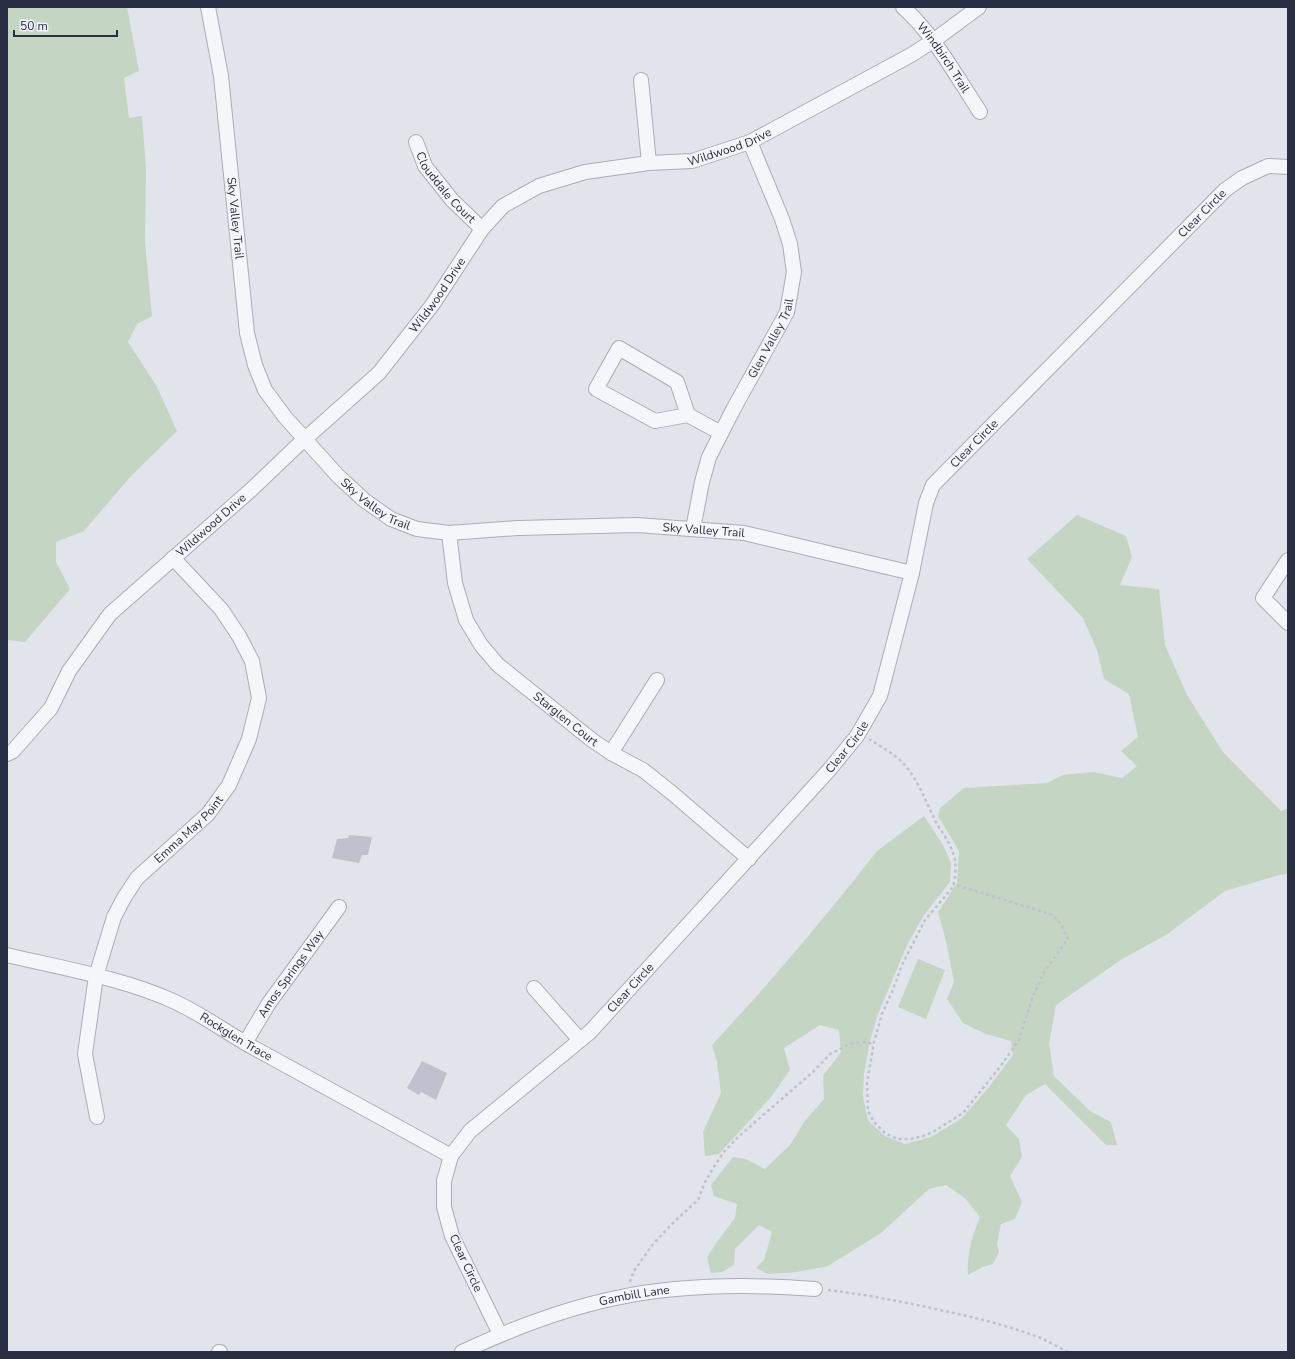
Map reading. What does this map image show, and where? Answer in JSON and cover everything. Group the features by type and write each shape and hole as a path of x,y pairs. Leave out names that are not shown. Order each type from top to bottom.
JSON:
{"street":[{"name":"Sky Valley Trail","path":"208,7 221,76 247,333 254,365 265,390 285,417 338,476 364,500 391,519 417,529 449,533 518,528 637,525 744,533 912,573"},
{"name":"Windbirch Trail","path":"902,7 917,20 933,41 980,112"},
{"name":"Wildwood Drive","path":"7,754 13,751 51,708 69,671 110,614 252,489 379,372 433,304 482,229 503,206 539,186 585,172 649,164 692,161 750,142 911,55 933,41 978,7"},
{"path":"641,80 649,164"},
{"name":"Clouddale Court","path":"416,142 425,166 452,200 482,229"},
{"name":"Glen Valley Trail","path":"693,529 702,482 709,457 787,312 794,272 790,244 782,219 750,142"},
{"name":"Clear Circle","path":"500,1334 452,1236 444,1207 444,1181 451,1156 470,1130 590,1032 749,859 834,764 856,736 880,696 912,573 926,503 933,485 1225,190 1242,178 1268,166 1288,166"},
{"path":"688,415 677,382 619,348 596,389 655,421 688,415 721,433"},
{"name":"Starglen Court","path":"449,533 455,583 466,620 481,645 498,665 592,740 611,753 643,770 749,859"},
{"name":"Emma May Point","path":"97,1117 85,1054 96,976 114,917 134,882 208,814 229,785 250,739 259,698 252,661 239,636 221,609 173,558"},
{"path":"1288,560 1263,598 1288,623"},
{"path":"611,753 657,680"},
{"name":"Amos Springs Way","path":"245,1043 269,1003 339,907"},
{"name":"Rockglen Trace","path":"7,955 96,976 145,990 173,1001 245,1043 451,1156"},
{"path":"534,988 580,1040"},
{"name":"Gambill Lane","path":"462,1352 500,1334 576,1308 626,1296 674,1289 715,1286 770,1286 815,1289"}],"path":[{"path":"869,739 901,762 915,779 955,860 953,884 953,887 925,920 902,964 882,1014 874,1044 867,1083 868,1111 874,1122 885,1133 897,1139 911,1139 923,1136 933,1132 963,1113 1000,1068 1019,1040 1033,996 1044,972 1068,939 1061,924 1053,915 953,884"},
{"path":"626,1296 634,1271 643,1257 674,1222 698,1200 704,1184 723,1152 738,1137 814,1071 830,1054 850,1044 865,1042 874,1044"},
{"path":"815,1289 911,1303 975,1318 1013,1328 1044,1340 1068,1352"}],"green space":[{"path":"7,7 127,7 139,71 124,78 129,118 142,116 146,168 145,242 152,316 137,324 128,342 157,387 177,431 131,476 84,531 56,542 56,562 70,589 25,642 7,640"},
{"path":"1077,515 1126,536 1132,557 1120,585 1159,589 1165,645 1187,695 1223,752 1281,811 1288,808 1288,874 1279,875 1225,891 1166,935 1122,959 1056,1005 1049,1044 1054,1076 1090,1111 1111,1122 1117,1145 1106,1145 1045,1084 1026,1095 1006,1125 1019,1139 1022,1157 1010,1176 1022,1202 1015,1219 1001,1224 997,1244 999,1252 993,1264 983,1267 968,1275 968,1259 980,1217 966,1199 946,1185 929,1189 881,1233 828,1266 797,1272 768,1274 756,1268 764,1260 772,1232 759,1225 735,1249 734,1265 722,1272 711,1273 707,1257 735,1218 737,1204 714,1196 711,1185 733,1157 746,1159 765,1169 790,1145 804,1122 824,1099 823,1076 841,1052 839,1030 820,1025 784,1048 790,1070 771,1097 719,1154 705,1156 703,1132 721,1093 717,1062 712,1045 805,940 877,851 924,816 943,845 951,863 950,882 924,915 908,943 878,1014 870,1041 864,1074 863,1097 868,1120 885,1136 905,1144 931,1137 961,1119 989,1087 1013,1055 1011,1041 986,1034 963,1023 947,999 954,982 946,941 938,912 957,883 959,851 938,816 940,808 964,788 1047,783 1063,775 1094,772 1122,778 1137,766 1121,751 1138,737 1129,694 1104,679 1097,650 1083,618 1027,559"},
{"path":"918,959 945,970 926,1019 898,1007"}],"building":[{"path":"349,835 372,837 368,855 362,855 359,863 332,858 337,839 348,838"},
{"path":"422,1061 447,1073 436,1100 421,1092 419,1095 407,1088"}]}
